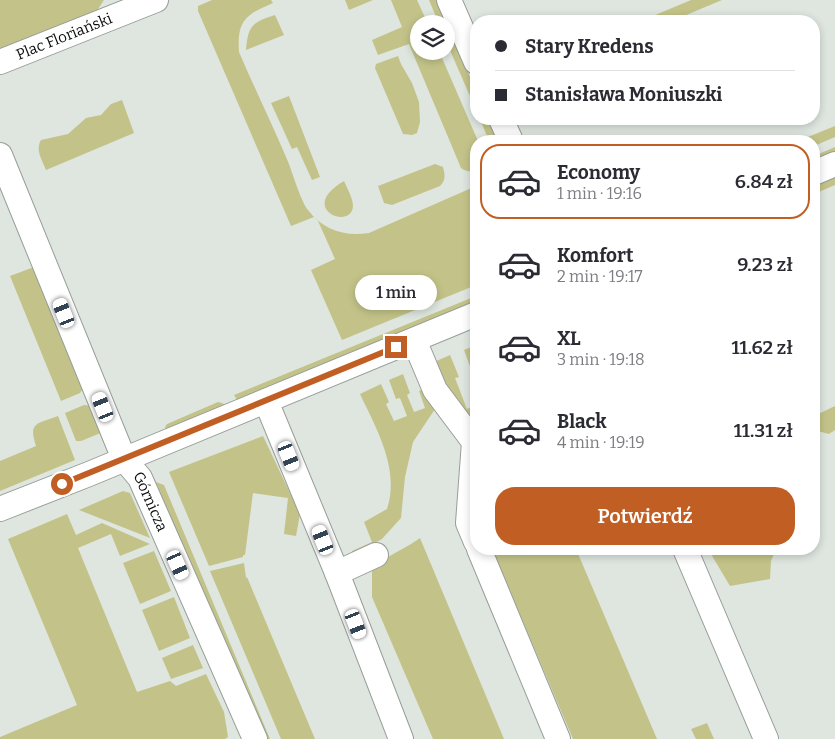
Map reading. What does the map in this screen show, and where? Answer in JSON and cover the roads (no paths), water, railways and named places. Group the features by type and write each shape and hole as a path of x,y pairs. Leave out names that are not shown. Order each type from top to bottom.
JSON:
{"street":[{"name":"Plac Floriański","path":"0,62 156,0"},
{"path":"449,0 470,48"},
{"name":"Górnicza","path":"0,154 124,459 140,478 255,739"},
{"path":"820,170 835,164"},
{"path":"0,508 470,317"},
{"path":"414,340 435,390 470,437"},
{"path":"266,401 337,574 401,739"},
{"path":"470,496 468,523 470,528"},
{"path":"337,574 376,555"},
{"path":"481,555 558,739"},
{"path":"688,555 766,739"}]}
